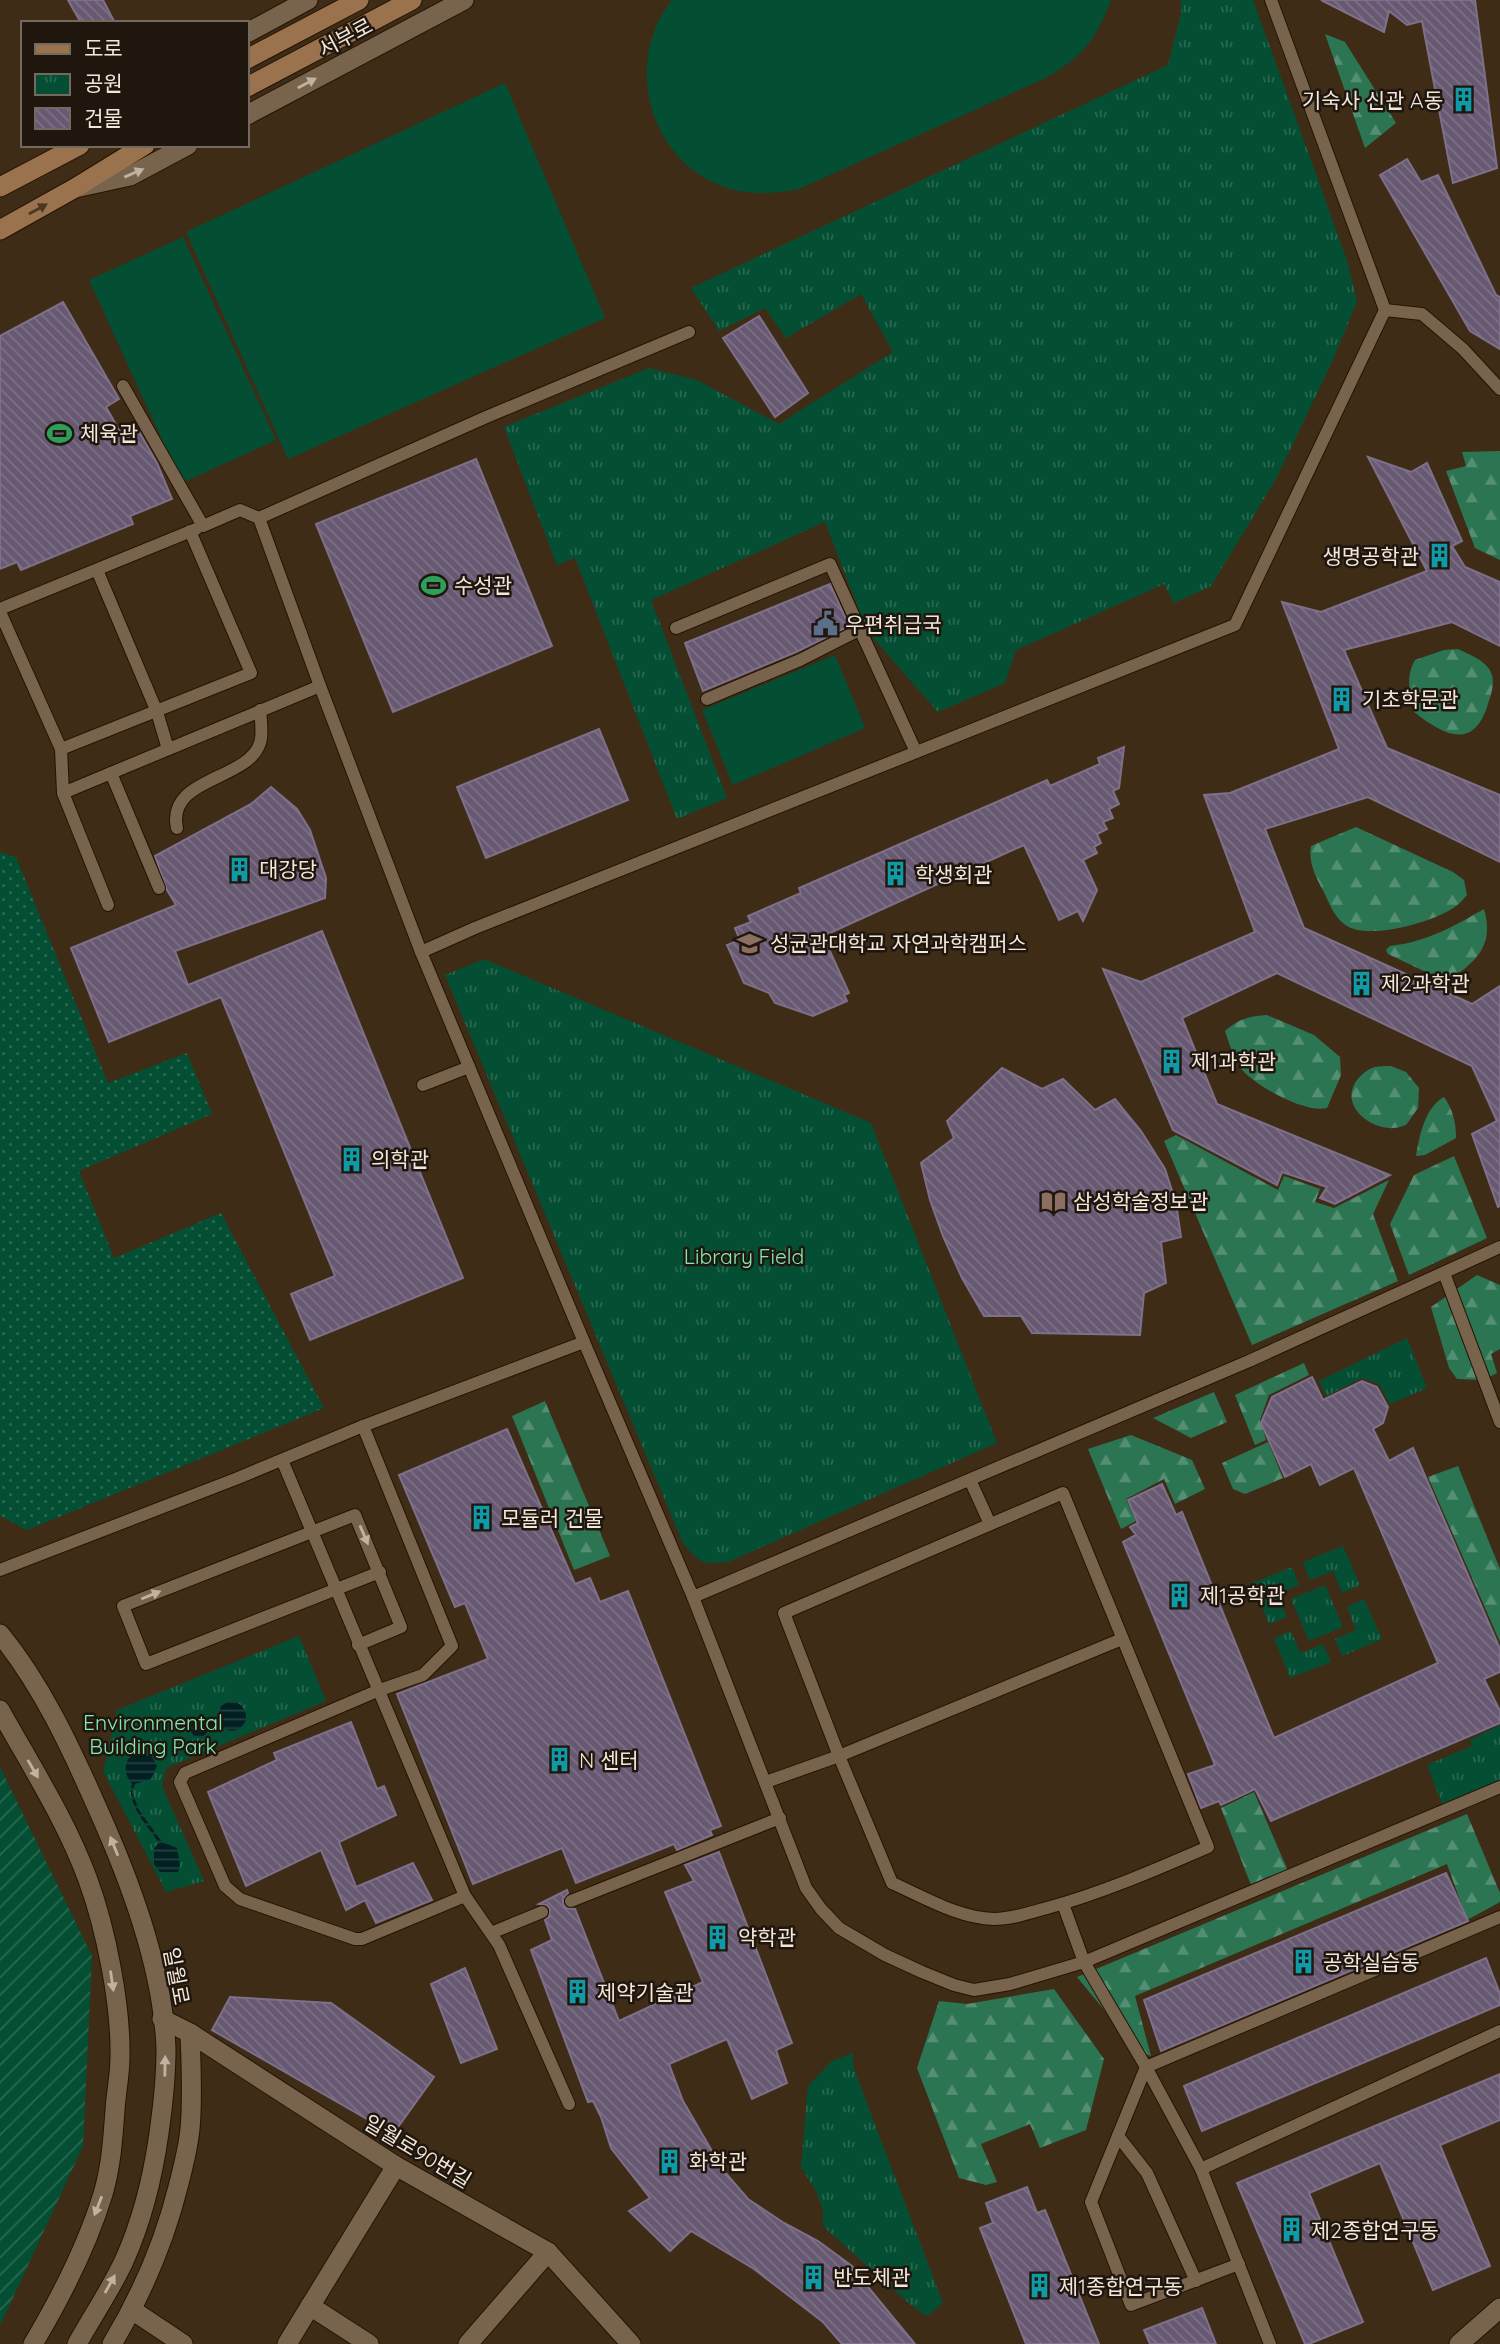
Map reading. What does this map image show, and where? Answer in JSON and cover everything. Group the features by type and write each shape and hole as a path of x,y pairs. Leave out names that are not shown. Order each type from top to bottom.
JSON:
{"main road":[{"name":"서부로","path":"248,59 359,0"},
{"name":"서부로","path":"248,86 412,0"},
{"path":"0,230 142,147"},
{"path":"0,187 62,151"}],"street":[{"path":"248,32 308,0"},
{"name":"서부로","path":"248,114 464,0"},
{"path":"75,188 130,176 184,147"},
{"name":"일월로","path":"0,1634 14,1651 43,1699 76,1760 106,1826 149,1948 166,2047 164,2094 147,2195 124,2261 77,2344"},
{"path":"0,1710 64,1824 88,1879 101,1918 110,1962 120,2057 112,2147 103,2194 79,2255 50,2316 33,2344"},
{"name":"일월로90번길","path":"162,2019 190,2033 396,2166 548,2252 631,2344"},
{"name":"일월로","path":"112,2344 157,2258 185,2162 192,2098 190,2033"},
{"path":"292,2340 396,2166"},
{"path":"468,2344 548,2252"},
{"path":"310,2306 369,2344"},
{"path":"1460,2344 1500,2308"},
{"path":"132,2310 183,2344"}],"lane":[{"path":"421,952 475,928 1235,625 1385,310 1271,0"},
{"path":"1385,310 1422,314 1463,349 1500,389"},
{"path":"108,905 63,793 61,750 0,611 240,510 259,518 484,418 689,332"},
{"path":"123,387 203,526"},
{"path":"259,518 421,952 693,1597 806,1888 839,1928 885,1955 954,1985 974,1990 1010,1984 1084,1962 1500,1787"},
{"path":"61,750 251,673 190,531"},
{"path":"676,628 830,564 916,752"},
{"path":"97,570 157,712 168,749"},
{"path":"707,699 800,660 861,629"},
{"path":"63,793 320,686"},
{"path":"177,828 177,812 192,791 233,770 248,759 260,744 260,710"},
{"path":"111,773 159,888"},
{"path":"423,1085 469,1067"},
{"path":"693,1597 1249,1361 1500,1247"},
{"path":"1444,1273 1500,1422"},
{"path":"0,1570 363,1426 584,1342"},
{"path":"363,1426 452,1646 424,1675 377,1691 185,1773 180,1782 225,1886 240,1899 355,1939 465,1896"},
{"path":"282,1460 465,1896 499,1945 569,2104"},
{"path":"970,1480 990,1524"},
{"path":"1063,1493 1122,1639 1208,1847 1063,1904 1014,1918 991,1919 954,1910 892,1883 784,1613 1063,1493"},
{"path":"358,1645 401,1627 380,1572 355,1515 123,1606 146,1664 380,1572"},
{"path":"766,1782 839,1756 1122,1639"},
{"path":"571,1900 780,1818"},
{"path":"1063,1904 1084,1962 1146,2067 1201,2169 1270,2344"},
{"path":"491,1933 542,1912"},
{"path":"1239,2264 1132,2305 1091,2202 1146,2067 1500,1917"},
{"path":"1201,2169 1500,2031"},
{"path":"1118,2136 1147,2173 1196,2280"}],"green space":[{"path":"672,0 1111,0 1087,46 1070,62 1046,78 799,189 759,193 735,190 706,179 683,161 665,138 653,112 647,83 648,54 656,26"},
{"path":"1181,0 1253,0 1348,263 1357,302 1331,364 1276,479 1211,586 1174,603 1164,584 1016,650 1005,683 938,712 867,631 825,522 651,600 727,798 677,819 575,558 557,565 504,427 649,368 697,380 779,424 893,352 861,294 786,338 765,308 719,331 691,288 1168,65 1181,13"},
{"path":"1325,34 1345,42 1396,123 1365,148"},
{"path":"505,83 605,318 288,459 186,232"},
{"path":"183,237 276,440 182,483 89,280"},
{"path":"1500,451 1500,560 1475,548 1446,471 1466,466 1462,452"},
{"path":"1458,649 1487,666 1493,683 1481,721 1473,730 1464,734 1445,732 1414,712 1409,679 1415,660 1444,650"},
{"path":"835,655 865,728 733,785 702,710"},
{"path":"1356,827 1453,872 1464,880 1467,895 1446,912 1400,928 1368,931 1344,924 1332,909 1316,876 1311,846"},
{"path":"0,852 16,857 108,1083 187,1053 212,1114 79,1171 114,1258 221,1213 324,1408 27,1530 0,1516"},
{"path":"1484,909 1487,922 1485,944 1466,968 1447,982 1388,954 1386,950 1390,946 1439,933"},
{"name":"Library Field","path":"484,959 871,1123 997,1443 728,1562 712,1563 696,1558 682,1541 445,975"},
{"path":"1267,1015 1314,1035 1340,1057 1341,1075 1327,1108 1307,1107 1280,1096 1256,1082 1240,1067 1225,1031 1244,1019"},
{"path":"1391,1066 1406,1072 1419,1088 1418,1108 1406,1125 1392,1128 1381,1127 1365,1118 1358,1112 1352,1097 1357,1080 1364,1072 1375,1067"},
{"path":"1444,1097 1453,1116 1456,1138 1425,1155 1416,1156 1428,1115"},
{"path":"1176,1135 1278,1190 1284,1176 1320,1189 1315,1202 1334,1208 1389,1180 1373,1214 1398,1281 1252,1345 1164,1141"},
{"path":"1454,1156 1487,1238 1409,1275 1390,1224 1414,1175"},
{"path":"1477,1275 1500,1285 1500,1349 1491,1354 1497,1373 1483,1380 1457,1379 1449,1368 1431,1307"},
{"path":"1407,1338 1427,1388 1390,1404 1379,1384 1362,1378 1326,1396 1319,1381"},
{"path":"1304,1363 1309,1375 1269,1395 1260,1420 1266,1440 1255,1445 1235,1395"},
{"path":"1214,1392 1227,1422 1191,1438 1153,1418"},
{"path":"545,1401 610,1556 574,1570 512,1416"},
{"path":"1131,1435 1192,1460 1205,1489 1175,1504 1164,1479 1126,1499 1136,1521 1121,1529 1088,1449"},
{"path":"1268,1442 1283,1478 1245,1494 1233,1489 1222,1463"},
{"path":"1458,1466 1500,1569 1500,1642 1428,1477"},
{"path":"1343,1546 1360,1585 1342,1593 1333,1571 1310,1580 1303,1562"},
{"path":"1292,1567 1299,1585 1277,1594 1287,1617 1269,1624 1252,1583"},
{"path":"1325,1585 1343,1627 1309,1641 1291,1599"},
{"path":"1364,1599 1382,1639 1342,1656 1335,1639 1356,1630 1347,1607"},
{"path":"1291,1631 1300,1653 1323,1644 1331,1662 1290,1678 1274,1638"},
{"name":"Environmental Building Park","path":"299,1636 326,1701 166,1768 162,1786 204,1881 166,1892 103,1771 117,1710"},
{"path":"1500,1725 1500,1781 1442,1804 1427,1765 1472,1746 1470,1740"},
{"path":"0,1767 92,1956 83,2146 0,2326"},
{"path":"1254,1792 1288,1871 1251,1885 1221,1808"},
{"path":"1467,1814 1500,1893 1500,1902 1467,1920 1447,1864 1135,1996 1151,2056 1138,2051 1077,1977"},
{"path":"1054,1989 1104,2059 1086,2130 1040,2148 1030,2124 981,2144 997,2182 986,2185 959,2178 917,2068 939,2001 967,2004"},
{"path":"853,2053 854,2069 943,2303 927,2316 912,2306 823,2226 823,2210 817,2193 801,2167 808,2086 832,2061"}],"water":[{"path":"229,1701 244,1709 246,1720 241,1728 230,1731 219,1724 210,1727 203,1736 194,1736 190,1728 193,1721 217,1720 221,1706"},
{"path":"136,1752 151,1755 157,1766 151,1779 135,1784 132,1792 139,1810 162,1842 177,1848 180,1865 178,1872 160,1872 154,1864 154,1848 159,1843 135,1807 132,1800 131,1792 132,1784 126,1771 129,1759"}],"building":[{"path":"68,0 103,0 114,21 80,21"},
{"name":"기숙사 신관 A동","path":"1321,0 1475,0 1497,168 1453,183 1422,21 1407,25 1389,11 1384,32"},
{"path":"1407,159 1421,182 1438,175 1496,295 1500,297 1500,349 1470,331 1380,175"},
{"name":"체육관","path":"63,302 119,399 106,407 123,437 138,430 157,463 172,499 130,516 133,524 21,570 17,562 0,569 0,336"},
{"path":"759,316 808,393 775,417 723,338"},
{"path":"1368,457 1411,472 1427,463 1462,541 1452,546 1465,567 1500,582 1500,646 1452,622 1344,650 1387,748 1500,795 1500,862 1368,797 1265,829 1304,928 1472,1004 1500,986 1498,1207 1472,1134 1497,1121 1472,1066 1277,973 1182,1018 1217,1104 1390,1175 1335,1204 1320,1198 1327,1187 1282,1172 1277,1185 1173,1130 1103,969 1141,982 1255,932 1204,795 1230,793 1339,749 1282,602 1321,612 1427,571"},
{"name":"수성관","path":"476,459 552,646 393,712 316,524"},
{"path":"830,584 849,626 796,652 703,691 685,643"},
{"path":"599,729 628,800 486,858 457,787"},
{"name":"학생회관","path":"1124,747 1119,788 1113,791 1119,804 1109,809 1113,818 1103,822 1107,829 1097,834 1101,843 1094,847 1097,853 1083,860 1097,890 1083,921 1078,911 1059,920 1024,845 823,936 849,993 844,995 847,1001 813,1016 775,1003 769,993 744,983 727,945 740,940 735,928 751,922 748,916 801,893 799,888 1047,780 1050,786 1100,764 1098,758"},
{"name":"의학관","path":"271,787 297,809 310,830 326,878 325,898 175,951 188,985 322,931 463,1278 310,1340 291,1294 335,1276 221,997 109,1042 71,948 176,905 167,890 155,856 251,804"},
{"name":"삼성학술정보관","path":"1002,1068 1042,1089 1063,1079 1095,1110 1115,1099 1141,1131 1165,1169 1176,1203 1181,1237 1161,1242 1166,1283 1144,1293 1140,1335 1032,1333 1021,1316 984,1316 962,1278 930,1200 921,1163 954,1138 947,1121"},
{"name":"제1공학관","path":"1312,1377 1323,1400 1362,1381 1377,1387 1388,1407 1383,1423 1373,1429 1389,1461 1413,1448 1500,1649 1500,1672 1484,1679 1500,1711 1500,1723 1271,1821 1255,1789 1221,1805 1219,1801 1201,1808 1188,1774 1215,1765 1123,1542 1136,1535 1130,1527 1138,1523 1128,1500 1162,1484 1176,1515 1182,1512 1274,1738 1438,1663 1354,1468 1320,1485 1311,1464 1285,1477 1261,1423 1272,1397"},
{"name":"N 센터","path":"507,1429 575,1584 590,1578 600,1602 628,1591 721,1826 710,1830 712,1835 677,1850 674,1844 576,1883 562,1848 473,1884 397,1694 488,1659 465,1603 455,1607 399,1475"},
{"path":"351,1722 377,1789 384,1786 396,1815 339,1842 356,1887 413,1863 432,1900 376,1923 365,1900 346,1910 321,1850 246,1886 208,1792 277,1760 274,1753"},
{"path":"719,1852 792,2043 776,2050 787,2083 752,2099 727,2039 669,2064 683,2101 723,2170 748,2199 818,2241 852,2266 915,2344 842,2344 823,2322 754,2269 691,2231 670,2251 629,2211 650,2198 611,2148 593,2101 588,2102 531,1950 552,1940 545,1920 549,1917 550,1909 547,1905 539,1904 567,1890 563,1904 566,1908 575,1909 619,2021 703,1982 665,1892 694,1881 685,1865"},
{"name":"공학실습동","path":"1446,1873 1468,1921 1161,2051 1144,2000"},
{"name":"공학실습동","path":"1486,1958 1500,1994 1500,2005 1202,2131 1184,2086"},
{"path":"465,1968 497,2049 461,2063 431,1984"},
{"path":"230,1997 331,2003 434,2077 393,2134 212,2030"},
{"name":"제2종합연구동","path":"1500,2074 1500,2120 1440,2145 1490,2266 1433,2290 1380,2163 1309,2193 1363,2322 1305,2344 1237,2183"},
{"name":"제1종합연구동","path":"1027,2187 1037,2213 1045,2210 1099,2344 1026,2344 980,2228 993,2223 986,2203"},
{"path":"1202,2308 1216,2344 1150,2344 1144,2330"}],"place":[{"name":"기숙사 신관 A동","path":"1463,100"},
{"name":"체육관","path":"60,433"},
{"name":"생명공학관","path":"1439,556"},
{"name":"수성관","path":"434,585"},
{"name":"우편취급국","path":"825,624"},
{"name":"기초학문관","path":"1342,699"},
{"name":"대강당","path":"239,869"},
{"name":"학생회관","path":"895,874"},
{"name":"성균관대학교 자연과학캠퍼스","path":"750,943"},
{"name":"제2과학관","path":"1361,983"},
{"name":"제1과학관","path":"1171,1061"},
{"name":"의학관","path":"351,1159"},
{"name":"삼성학술정보관","path":"1053,1201"},
{"name":"모듈러 건물","path":"481,1518"},
{"name":"제1공학관","path":"1180,1595"},
{"name":"N 센터","path":"559,1760"},
{"name":"약학관","path":"718,1937"},
{"name":"공학실습동","path":"1303,1962"},
{"name":"제약기술관","path":"577,1992"},
{"name":"화학관","path":"669,2161"},
{"name":"제2종합연구동","path":"1291,2230"},
{"name":"반도체관","path":"813,2277"},
{"name":"제1종합연구동","path":"1039,2286"}]}
